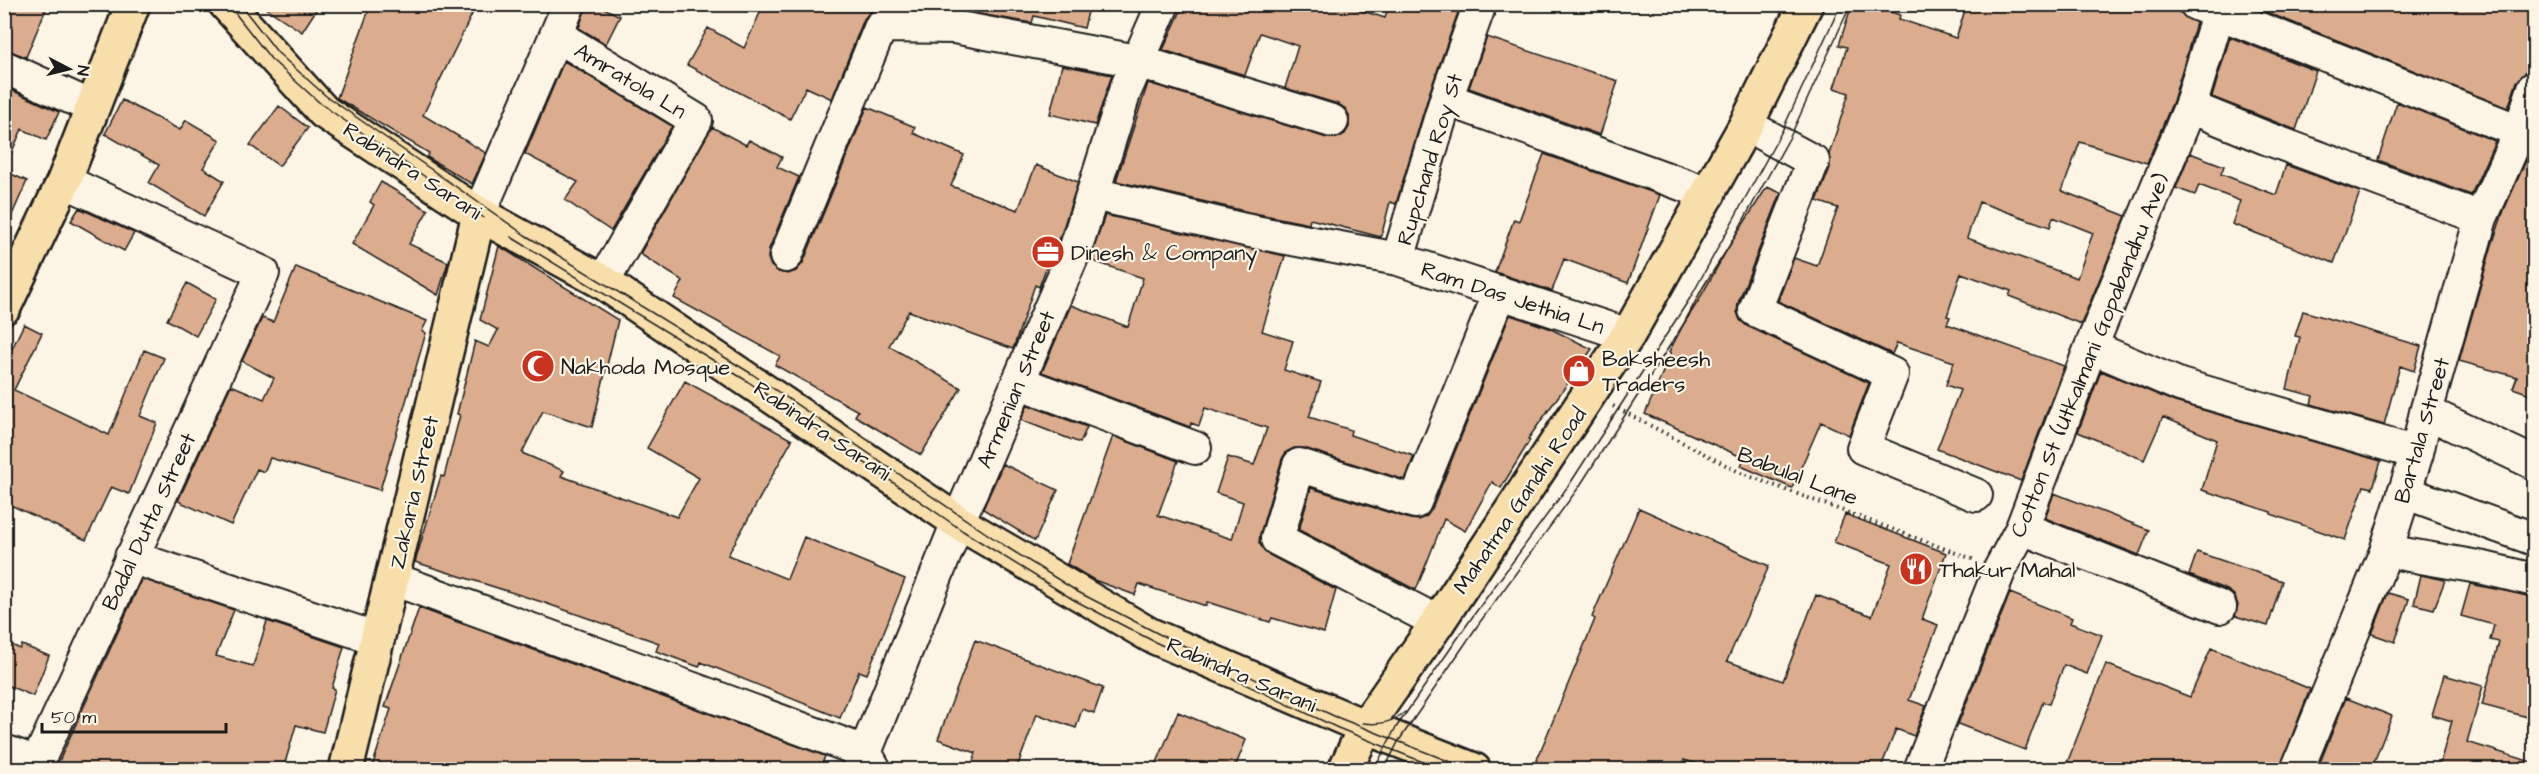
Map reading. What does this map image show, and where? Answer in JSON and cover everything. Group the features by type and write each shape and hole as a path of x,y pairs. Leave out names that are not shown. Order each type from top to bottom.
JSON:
{"main road":[{"path":"4,307 64,181 133,4"},
{"name":"Rabindra Sarani","path":"226,4 324,112 479,214 603,282 958,522 1150,634 1365,727 1474,770"},
{"name":"Mahatma Gandhi Road","path":"1345,770 1365,727 1591,394 1628,335 1709,194 1806,4"},
{"name":"Zakaria Street","path":"346,770 479,214"}],"street":[{"name":"Amratola Ln","path":"569,4 556,34 696,120 603,282"},
{"name":"Armenian Street","path":"866,764 958,522 1075,249 1137,61 1163,4"},
{"name":"Rupchand Roy St","path":"1094,194 1245,230 1398,259 1446,99 1480,4"},
{"path":"2212,7 2527,134"},
{"name":"Cotton St (Utkalmani Gopabandhu Ave)","path":"1920,770 2000,569 2022,528 2091,347 2190,107 2212,7"},
{"path":"786,256 885,15 1137,61 1332,121"},
{"path":"479,214 556,34"},
{"path":"4,67 92,107"},
{"name":"Bartala Street","path":"2297,770 2386,550 2417,453 2426,412 2481,218 2527,134 2535,88"},
{"path":"1446,99 1709,194"},
{"path":"2190,107 2266,138 2481,218"},
{"path":"1746,125 1813,161 1755,310 1892,374 1863,448 1976,495"},
{"name":"Badal Dutta Street","path":"36,766 263,273 64,181"},
{"name":"Ram Das Jethia Ln","path":"1398,259 1628,335"},
{"path":"1438,622 1277,539 1299,465 1415,502 1500,292"},
{"path":"2091,347 2180,385 2417,453"},
{"path":"1018,382 1195,448"},
{"path":"2426,412 2535,463"},
{"path":"2404,492 2535,539"},
{"path":"2022,528 2220,607"},
{"path":"2386,550 2535,580"},
{"path":"131,557 378,639"},
{"path":"393,579 866,764"},
{"path":"4,751 36,766"}],"path":[{"name":"Babulal Lane","path":"1591,394 1740,473 2000,569"}],"building":[{"path":"4,4 48,4 26,57 4,49"},
{"path":"260,4 320,4 302,32"},
{"path":"371,4 477,4 423,115 486,153 472,184 427,157 429,153 337,98"},
{"path":"587,4 596,4 620,16 606,44 579,28"},
{"path":"764,4 884,4 882,8 871,11 864,19 832,99 806,87 790,119 687,65 708,28 744,48"},
{"path":"950,4 1090,4 1084,28 1034,16 1032,23 950,9"},
{"path":"1184,4 1341,4 1385,18 1389,4 1461,4 1429,94 1396,204 1390,202 1381,237 1310,219 1309,224 1116,181 1148,83 1327,138 1337,138 1345,134 1349,127 1349,116 1346,109 1338,104 1285,88 1298,46 1260,33 1245,75 1163,50"},
{"path":"1852,4 1866,4 1900,15 1899,19 1956,38 1967,4 2155,4 2181,13 2196,23 2173,101 2147,163 2080,142 2062,191 2126,216 2081,324 2009,296 2011,291 1961,273 1947,316 1950,317 1947,324 2064,366 2021,481 1937,449 1960,390 1946,385 1954,362 1897,343 1892,354 1778,301 1794,258 1817,266 1838,208 1817,201 1830,168 1829,154 1849,93 1834,88 1847,47 1839,45","holes":["1979,202 2050,227 2053,217 2093,233 2077,278 1967,238"]},
{"path":"2246,4 2535,4 2535,45 2525,73 2517,82 2508,108"},
{"path":"1487,37 1618,81 1600,135 1469,88"},
{"path":"2230,37 2316,71 2296,130 2212,97"},
{"path":"564,61 672,126 611,231 565,200 578,182 525,154"},
{"path":"1062,65 1112,75 1095,125 1050,114"},
{"path":"7,88 59,112 46,140 22,129 4,170 4,94"},
{"path":"122,100 180,130 186,120 220,140 203,168 224,181 204,216 149,183 159,165 105,134"},
{"path":"2397,102 2495,141 2471,195 2378,160"},
{"path":"279,106 308,128 279,166 250,145"},
{"path":"867,107 915,127 913,133 964,155 951,186 1018,210 1036,165 1078,182 1058,244 1056,248 1054,247 1039,287 1035,285 1013,349 909,311 889,346 961,388 921,455 855,416 858,411 775,365 780,356 674,298 683,281 640,254 712,127 746,145 749,140 782,157 777,167 799,177 769,249 768,258 771,266 779,272 788,274 796,271 803,263"},
{"path":"2190,153 2224,166 2221,174 2276,195 2286,165 2360,192 2334,263 2232,224 2240,201 2199,185 2195,195 2176,188"},
{"path":"1544,154 1660,195 1628,283 1564,259 1552,291 1495,272 1514,219 1519,221"},
{"path":"2529,154 2535,155 2535,396 2513,388 2517,377 2459,361 2492,245 2504,210"},
{"path":"4,171 27,181 4,233"},
{"path":"381,182 428,210 409,244 448,262 438,295 352,244 374,205 370,202"},
{"path":"1767,187 1781,193 1738,303 1737,312 1740,320 1747,326 1869,383 1849,435 1821,422 1792,488 1741,466 1744,458 1645,414 1671,353 1669,352 1703,287"},
{"path":"79,208 134,233 124,251 71,221"},
{"path":"1105,215 1285,256 1262,331 1293,341 1284,370 1321,382 1309,417 1351,430 1350,435 1414,456 1405,480 1304,448 1294,448 1286,452 1282,459 1259,543 1269,555 1336,590 1324,633 1272,618 1270,622 1207,602 1206,606 1139,584 1135,595 1094,580 1067,564 1113,436 1178,461 1158,515 1232,539 1243,502 1216,493 1228,457 1254,465 1267,428 1205,408 1199,426 1191,423 1190,427 1042,372 1071,305 1128,327 1143,278 1090,260"},
{"path":"499,246 618,320 592,427 543,411 522,453 564,471 561,476 677,517 699,478 647,448 685,381 792,440 728,555 787,579 804,537 905,579 867,674 859,671 840,718 701,662 699,667 656,651 659,643 542,602 415,562 441,476 444,477 460,415 457,414 475,341 489,347 498,330 480,320"},
{"path":"296,267 427,321 422,331 426,333 380,490 270,458 264,472 257,469 231,525 178,501 231,385 264,399 274,378 242,361 262,318 273,322"},
{"path":"187,283 216,299 196,336 167,320"},
{"path":"2303,311 2421,346 2414,371 2400,366 2384,425 2311,404 2313,396 2287,389 2300,337 2295,336"},
{"path":"1510,315 1549,328 1592,349 1528,439 1530,440 1501,488 1492,482 1465,531 1444,519 1416,590 1299,530 1311,488 1410,519 1419,520 1427,516 1432,509"},
{"path":"24,324 42,333 14,390 109,435 144,350 164,358 140,416 157,423 129,494 111,487 86,540 4,502 4,365"},
{"path":"2101,371 2175,402 2381,461 2373,488 2364,486 2345,540 2271,514 2271,512 2202,490 2217,440 2163,417 2144,460 2078,432"},
{"path":"1028,405 1087,427 1080,443 1021,420"},
{"path":"1003,464 1058,490 1035,541 983,509"},
{"path":"2054,493 2149,530 2139,555 2045,518"},
{"path":"1639,508 1769,566 1727,661 1783,681 1816,595 1872,616 1891,564 1834,542 1845,514 1946,553 1922,619 1938,625 1909,700 1926,706 1914,736 1896,729 1880,770 1718,770 1684,760 1680,770 1548,770 1535,764 1595,619 1592,617"},
{"path":"2197,552 2282,581 2268,626 2235,616 2238,605 2234,595 2189,575"},
{"path":"2421,575 2445,580 2434,609 2414,604"},
{"path":"142,579 234,610 216,656 253,666 267,621 344,647 332,688 335,689 323,732 296,725 283,770 55,770"},
{"path":"2470,584 2535,597 2535,719 2482,705 2499,642 2490,640 2494,625 2461,616"},
{"path":"2010,593 2072,618 2070,623 2102,635 2087,674 2064,665 2049,704 2043,702 2025,750 1958,724"},
{"path":"2388,593 2409,599 2395,642 2372,634"},
{"path":"419,608 825,756 820,770 371,770 391,709 385,707"},
{"path":"975,640 1103,688 1094,713 1082,709 1076,728 1037,714 1016,770 970,770 976,753 938,739"},
{"path":"4,641 20,649 22,645 49,656 33,696 4,684"},
{"path":"2211,648 2310,689 2279,770 2083,770 2067,763 2106,664 2190,697"},
{"path":"2444,675 2483,686 2467,742 2535,763 2535,770 2438,770 2452,721 2432,715"},
{"path":"2346,698 2392,716 2371,770 2317,770"},
{"path":"1178,712 1246,740 1234,770 1167,770 1156,765"}],"tram line":[{"path":"228,4 271,59 321,104 484,218"},
{"path":"240,4 278,53 326,96 525,235 752,374 1002,544 1078,592 1159,634 1334,716 1471,770"},
{"path":"1374,770 1395,729 1473,616 1571,482 1692,295 1782,131 1841,4"},
{"path":"1384,770 1398,742 1480,622 1579,487 1699,300 1791,135 1851,4"},
{"path":"511,237 747,381 963,531 1074,600 1155,642 1338,728 1443,770"},
{"path":"1363,723 1385,722 1405,712"}],"place":[{"name":"Dinesh & Company","path":"1048,252"},
{"name":"Nakhoda Mosque","path":"538,366"},
{"name":"Baksheesh Traders","path":"1579,371"},
{"name":"Thakur Mahal","path":"1916,569"}]}
